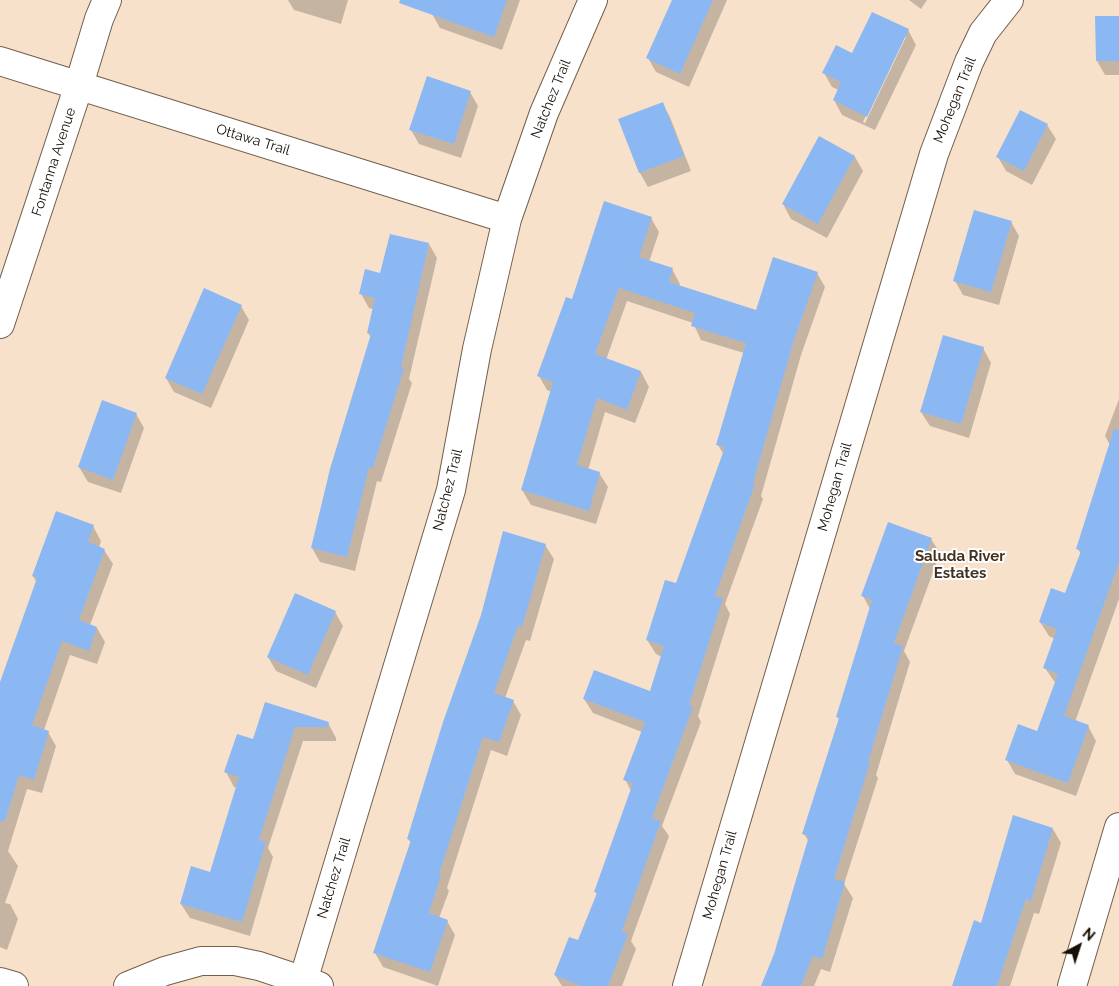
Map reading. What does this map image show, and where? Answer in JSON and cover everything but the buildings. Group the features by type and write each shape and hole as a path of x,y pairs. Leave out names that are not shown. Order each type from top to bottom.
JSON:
{"street":[{"name":"Fontanna Avenue","path":"0,324 80,85 98,19 107,0"},
{"name":"Natchez Trail","path":"311,984 451,490 477,349 507,219 544,113 593,0"},
{"name":"Mohegan Trail","path":"687,986 934,154 969,62 983,33 1010,0"},
{"name":"Ottawa Trail","path":"0,60 507,219"},
{"path":"1072,986 1119,827"},
{"path":"128,986 161,979 201,961 235,961 259,966 311,984"},
{"path":"0,982 14,986"}],"district":[{"name":"Saluda River Estates","path":"960,564"}]}
